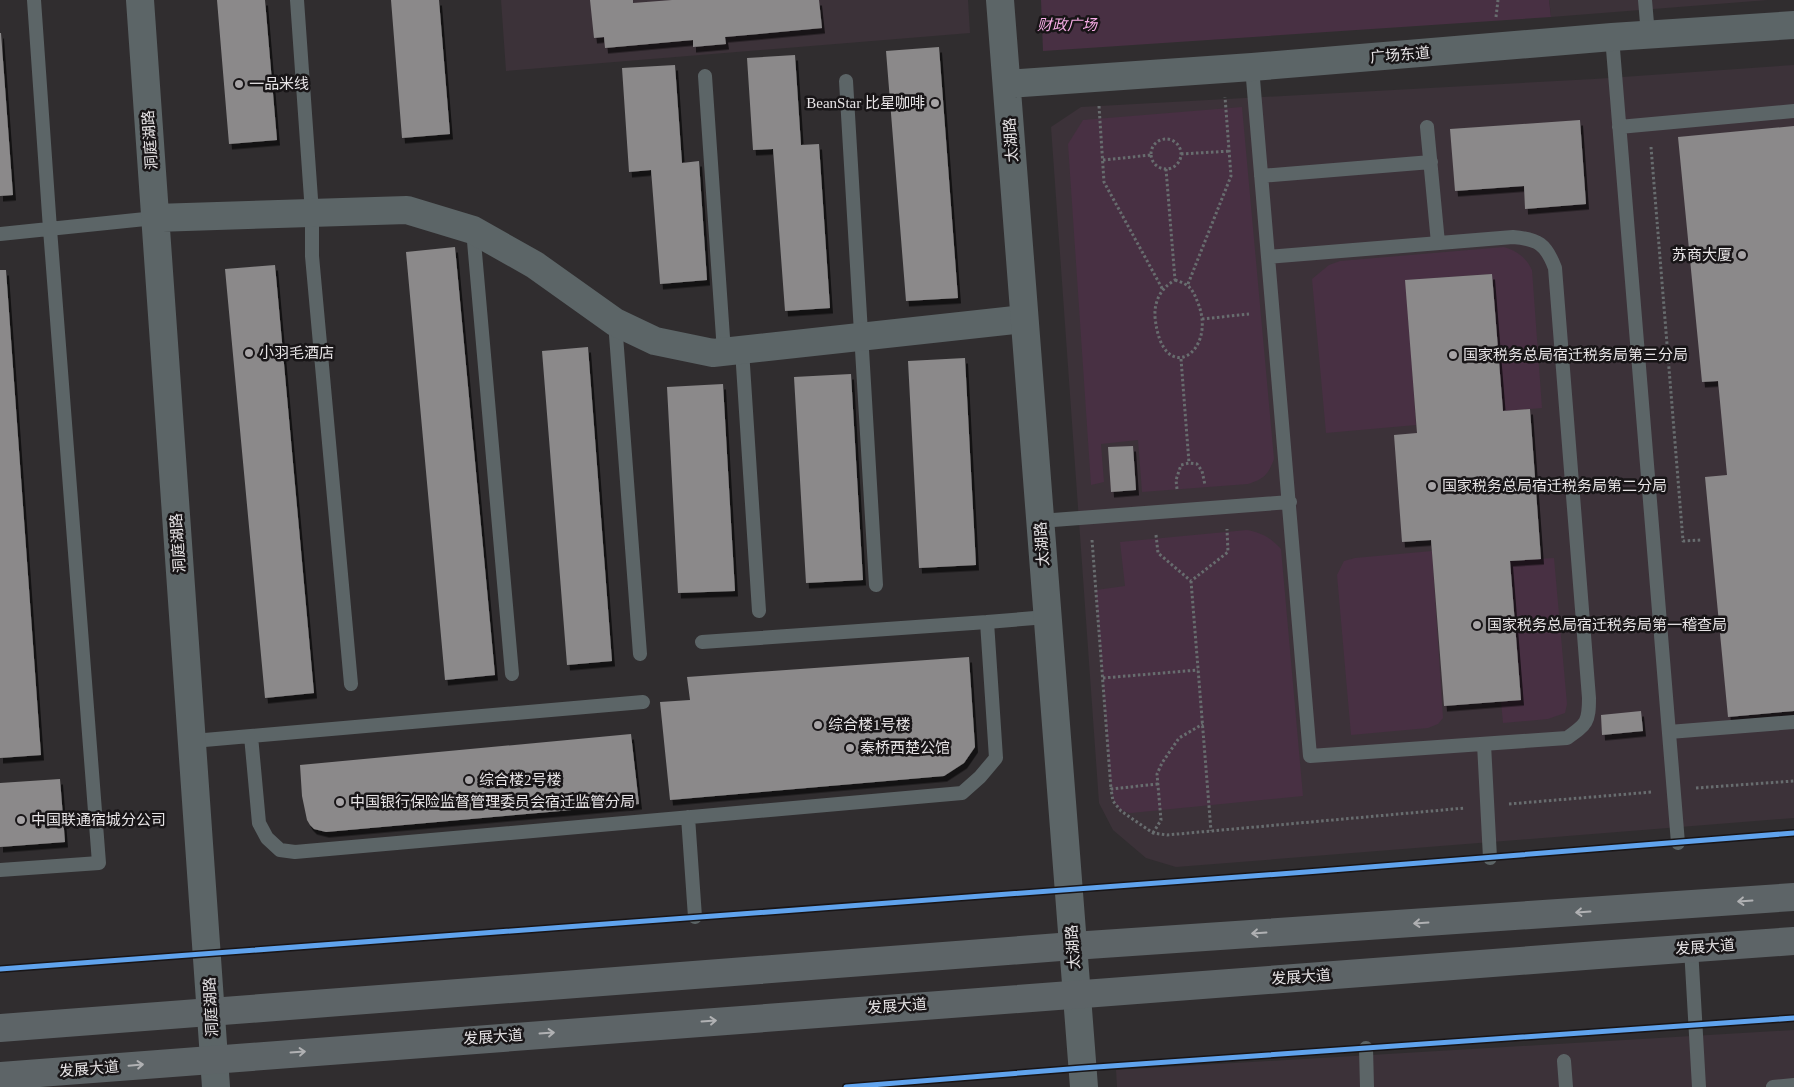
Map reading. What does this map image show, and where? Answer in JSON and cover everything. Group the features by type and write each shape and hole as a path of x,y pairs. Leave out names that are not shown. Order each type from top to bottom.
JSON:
{"main road":[{"path":"0,1028 211,1010 1073,946 1794,898"},
{"name":"发展大道","path":"0,1076 1076,993 1794,941"}],"street":[{"name":"洞庭湖路","path":"140,0 216,1087"},
{"name":"太湖路","path":"1000,0 1084,1087"},
{"name":"广场东道","path":"1007,84 1252,67 1612,37 1794,25"},
{"path":"155,218 407,210 473,230 534,265 615,322 655,341 713,353 1024,319"}],"lane":[{"path":"0,870 99,862 34,0"},
{"path":"297,0 312,213 312,256 351,684"},
{"path":"1645,0 1648,35"},
{"path":"1612,37 1678,843"},
{"path":"1252,67 1310,756 1567,738 1581,728 1589,716 1589,688 1555,268 1549,253 1532,238 1513,237 1268,257"},
{"path":"705,76 759,611"},
{"path":"846,81 876,585"},
{"path":"1619,127 1794,110"},
{"path":"1427,127 1438,243"},
{"path":"1261,176 1431,162"},
{"path":"0,234 155,218"},
{"path":"473,230 512,674"},
{"path":"615,322 640,654"},
{"path":"1040,521 1290,502"},
{"path":"702,642 1047,617"},
{"path":"251,736 259,822 267,838 280,850 295,852 962,793 980,777 996,758 987,622"},
{"path":"193,742 643,702"},
{"path":"1668,732 1794,722"},
{"path":"1484,744 1490,858"},
{"path":"688,818 695,917"},
{"path":"1691,948 1699,1087"},
{"path":"1366,1048 1368,1087"},
{"path":"1564,1061 1566,1087"},
{"path":"1773,1087 1794,1085"}],"path":[{"path":"1188,284 1231,176 1223,69"},
{"path":"1097,78 1104,182 1163,290"},
{"path":"1649,124 1682,541 1702,540"},
{"path":"1165,140 1173,141 1179,147 1181,154 1179,162 1173,168 1166,169 1159,168 1151,156 1153,148 1158,142 1165,140"},
{"path":"1181,154 1258,148"},
{"path":"1103,160 1151,156"},
{"path":"1166,169 1175,280"},
{"path":"1175,280 1188,284 1194,293 1202,319 1202,334 1196,347 1181,359 1173,357 1166,351 1158,337 1154,309 1167,284 1175,280"},
{"path":"1202,319 1273,312"},
{"path":"1181,359 1189,463"},
{"path":"1179,510 1176,480 1181,465 1189,463 1197,464 1202,471 1207,508"},
{"path":"1191,581 1228,552 1226,506"},
{"path":"1153,512 1158,553 1191,581 1211,831"},
{"path":"1090,517 1114,801 1121,811 1154,833 1211,831 1794,781"},
{"path":"1103,678 1198,670"},
{"path":"1154,833 1161,820 1158,774 1170,750 1179,738 1203,724"},
{"path":"1112,789 1158,784"}],"shaded area":[{"path":"501,0 968,0 970,33 506,71"},
{"path":"1549,0 1768,0 1551,17"},
{"path":"1794,65 1794,818 1176,867 1146,858 1113,830 1099,803 1051,127 1081,107 1594,79"},
{"path":"1794,1030 1794,1087 1117,1087 1116,1070"}],"green space":[{"name":"财政广场","path":"1041,0 1549,0 1551,17 1043,51"},
{"path":"1242,107 1274,459 1265,476 1248,484 1142,492 1138,440 1101,444 1104,482 1091,485 1068,144 1083,120"},
{"path":"1504,247 1521,255 1532,270 1542,408 1503,411 1492,274 1406,280 1416,425 1326,433 1312,279 1329,265 1340,261"},
{"path":"1247,530 1266,536 1281,549 1303,796 1131,813 1122,810 1116,806 1111,789 1096,590 1125,586 1120,542"},
{"path":"1432,551 1443,718 1438,724 1428,728 1351,735 1337,575 1344,561 1355,558"},
{"path":"1554,558 1567,704 1565,713 1548,719 1503,723 1501,702 1521,699 1510,561"}],"building":[{"path":"217,0 265,0 277,140 229,144"},
{"path":"391,0 439,0 450,134 402,138"},
{"path":"590,0 633,0 633,3 672,0 819,0 822,28 725,37 726,44 693,47 693,40 605,48 604,37 594,38"},
{"path":"0,33 13,195 0,196"},
{"path":"939,47 958,298 906,301 886,51"},
{"path":"795,55 801,145 819,144 830,308 785,311 773,149 753,150 747,58"},
{"path":"675,65 682,163 699,161 707,280 660,284 651,170 629,172 622,68"},
{"path":"1580,120 1586,204 1525,209 1524,186 1455,191 1450,129"},
{"path":"1794,126 1794,711 1728,717 1705,477 1727,475 1718,381 1702,382 1678,137"},
{"path":"455,247 495,675 445,680 406,252"},
{"path":"275,265 314,693 265,698 225,269"},
{"path":"0,270 6,270 41,755 0,758"},
{"path":"1492,274 1503,411 1530,409 1541,559 1510,561 1521,700 1444,706 1431,540 1402,542 1394,435 1417,433 1405,280"},
{"path":"588,347 612,661 567,665 542,351"},
{"path":"965,358 976,565 919,568 908,361"},
{"path":"851,374 863,580 806,583 794,377"},
{"path":"723,384 735,591 678,593 667,387"},
{"path":"1133,446 1136,490 1111,492 1108,447"},
{"name":"综合楼1号楼","path":"969,657 975,747 964,763 944,776 670,800 660,702 690,700 687,677"},
{"path":"1641,711 1643,731 1602,735 1601,715"},
{"name":"综合楼2号楼","path":"631,734 639,804 326,832 314,829 307,820 302,796 300,765"},
{"path":"60,779 65,842 0,847 0,783"}],"cycle path":[{"path":"0,969 1319,871 1794,833"},
{"path":"846,1087 1082,1068 1794,1018"}],"place":[{"name":"一品米线","path":"239,84"},
{"name":"BeanStar 比星咖啡","path":"935,103"},
{"name":"苏商大厦","path":"1742,255"},
{"name":"小羽毛酒店","path":"249,353"},
{"name":"国家税务总局宿迁税务局第三分局","path":"1453,355"},
{"name":"国家税务总局宿迁税务局第二分局","path":"1432,486"},
{"name":"国家税务总局宿迁税务局第一稽查局","path":"1477,625"},
{"name":"综合楼1号楼","path":"818,725"},
{"name":"秦桥西楚公馆","path":"850,748"},
{"name":"综合楼2号楼","path":"469,780"},
{"name":"中国银行保险监督管理委员会宿迁监管分局","path":"340,802"},
{"name":"中国联通宿城分公司","path":"21,820"}]}
